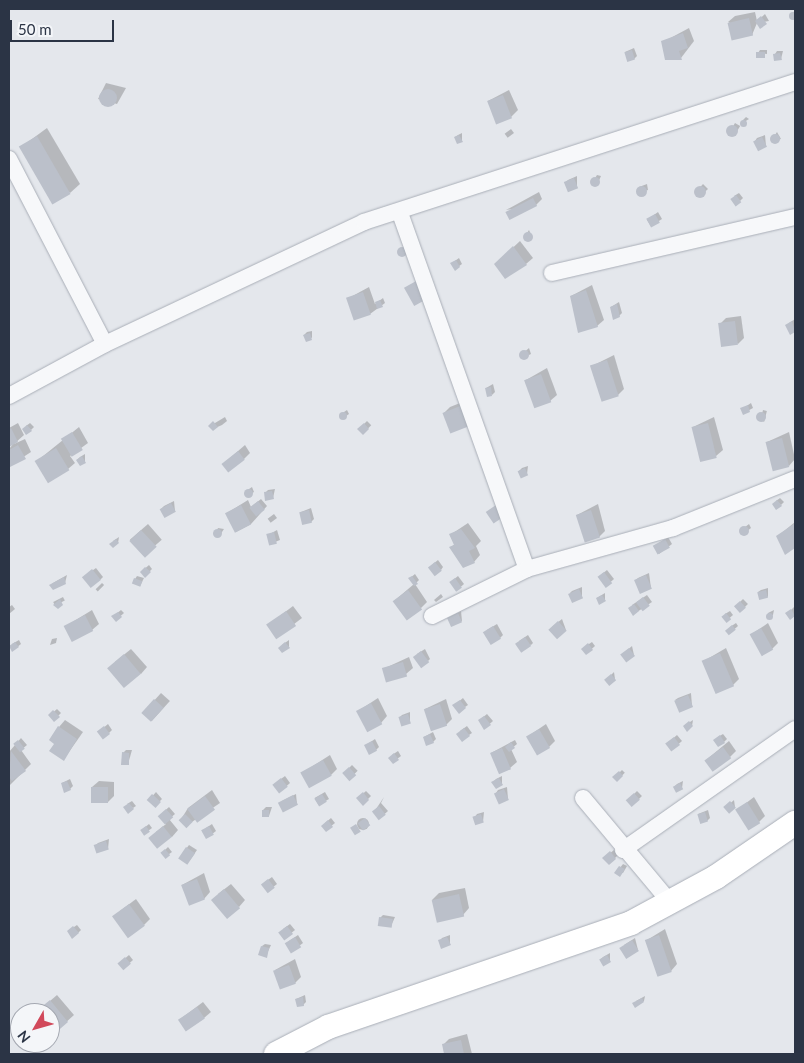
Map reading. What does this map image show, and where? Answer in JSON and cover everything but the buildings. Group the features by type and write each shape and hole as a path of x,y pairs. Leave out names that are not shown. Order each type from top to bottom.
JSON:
{"street":[{"path":"9,396 105,344 364,222 400,213 757,91 795,82"},
{"path":"9,159 105,344"},
{"path":"400,213 527,569"},
{"path":"552,273 795,216"},
{"path":"432,616 527,569 673,528 795,479"},
{"path":"623,850 795,729"},
{"path":"583,798 623,850 670,902"},
{"path":"276,1054 328,1028 631,923 670,902 795,823"}]}
